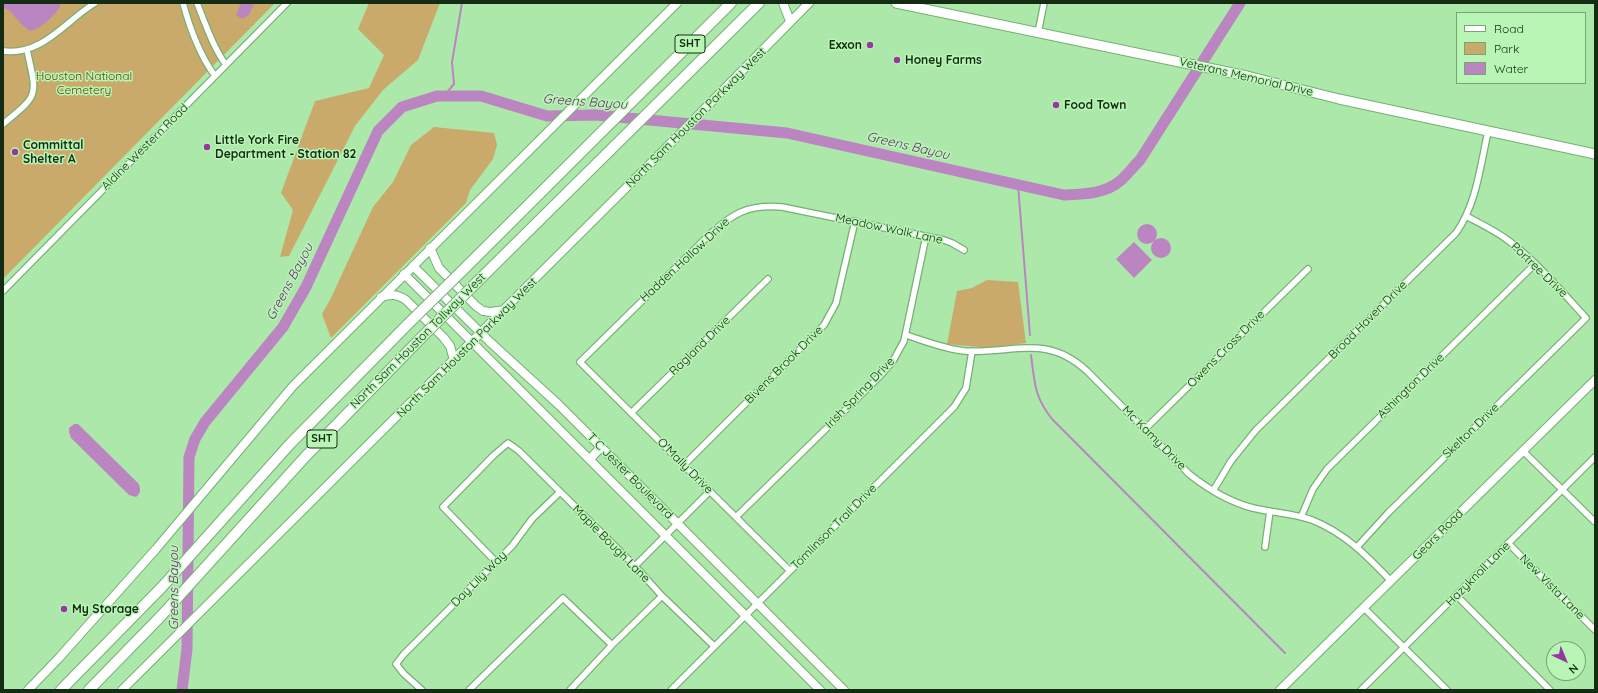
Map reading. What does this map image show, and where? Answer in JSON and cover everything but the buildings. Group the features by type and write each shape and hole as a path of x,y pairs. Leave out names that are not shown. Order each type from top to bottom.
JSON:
{"highway":[{"name":"North Sam Houston Tollway West","path":"89,690 162,615 305,456 474,285 759,3"},
{"name":"North Sam Houston Tollway West","path":"62,688 162,586 227,516 290,444 407,325 729,5"}],"main road":[{"path":"783,3 790,21"},
{"name":"North Sam Houston Parkway West","path":"122,690 733,81 809,3"},
{"name":"Veterans Memorial Drive","path":"896,3 1220,71 1488,132 1595,154"},
{"path":"28,690 58,659 156,549 293,386 674,4"},
{"path":"430,248 440,268 476,306 483,311 491,312 505,309"},
{"name":"T C Jester Boulevard","path":"413,266 481,333 559,405 844,690"},
{"name":"T C Jester Boulevard","path":"404,274 590,458 820,690"},
{"path":"381,297 390,294 398,295 406,300 444,338 450,346 454,360"},
{"name":"Gears Road","path":"1280,690 1595,380"},
{"path":"590,458 601,447"}],"street":[{"path":"3,51 12,52 27,50 50,38 78,14 95,3"},
{"path":"183,3 190,28 200,53 215,76"},
{"path":"197,3 226,65"},
{"name":"Aldine Western Road","path":"3,291 287,3"},
{"path":"1038,33 1044,3"},
{"path":"3,124 26,106 34,91 34,80 27,50"},
{"name":"Broad Haven Drive","path":"1213,491 1231,461 1256,430 1456,233 1473,200 1488,132"},
{"name":"Hadden Hollow Drive","path":"580,362 727,219 743,210 761,206 782,207 811,213"},
{"name":"Meadow Walk Lane","path":"811,213 926,236 952,243 964,250"},
{"name":"Portree Drive","path":"1466,216 1509,241 1535,264 1586,318"},
{"name":"Bivens Brook Drive","path":"684,465 824,325 833,311 838,296 855,221"},
{"name":"Irish Spring Drive","path":"736,517 883,372 899,351 906,335 926,236"},
{"name":"Ashington Drive","path":"1301,517 1313,489 1327,469 1535,264"},
{"name":"Owens Cross Drive","path":"1145,429 1308,269"},
{"name":"Ragland Drive","path":"631,413 768,279"},
{"name":"Skelton Drive","path":"1357,547 1388,513 1586,318"},
{"name":"Mc Kamy Drive","path":"906,335 948,348 972,351 1032,347 1043,348 1064,354 1074,359 1189,474 1213,491 1238,503 1301,517 1319,523 1335,531 1357,547 1391,581"},
{"name":"Tomlinson Trail Drive","path":"672,690 714,646 954,407 966,388 972,351"},
{"name":"O'Mally Drive","path":"580,362 790,571"},
{"name":"Maple Bough Lane","path":"496,562 443,508 494,455 508,443 519,451 635,566 662,596 714,646"},
{"path":"1523,451 1595,522"},
{"name":"Hazyknoll Lane","path":"1361,690 1595,457"},
{"path":"635,566 710,491"},
{"name":"Day Lily Way","path":"422,690 404,674 396,664 404,654 512,546 532,519 560,492"},
{"path":"1265,548 1270,511"},
{"name":"New Vista Lane","path":"1508,543 1595,630"},
{"path":"1456,595 1550,690"},
{"path":"570,690 612,645 662,596"},
{"path":"469,690 563,598 612,645"},
{"path":"1364,608 1447,690"}],"green space":[{"name":"Houston National Cemetery","path":"3,3 275,3 3,279"},
{"path":"369,3 440,3 418,60 383,90 355,126 289,256 280,257 293,210 281,193 315,101 369,88 384,55 358,29"},
{"path":"434,127 494,133 497,145 493,159 470,190 466,203 331,338 322,314 331,298 373,207 393,182 411,145"},
{"path":"987,280 1018,282 1026,343 988,348 947,344 957,291 972,288"}],"water":[{"path":"3,3 61,3 60,7 49,20 40,27 31,31 23,26 11,12 3,7"},
{"path":"241,3 254,3 249,15 242,19 236,15"},
{"path":"1147,224 1154,227 1157,234 1154,241 1147,244 1140,241 1137,234 1140,227"},
{"path":"1161,238 1168,241 1171,248 1168,255 1161,258 1154,255 1151,248 1154,241"},
{"path":"1134,242 1152,260 1134,278 1116,259"},
{"path":"74,424 78,424 138,483 140,490 136,497 129,495 71,438 69,428"}],"waterway":[{"path":"444,96 454,84 452,62 462,3"},
{"name":"Greens Bayou","path":"182,690 187,649 189,457 195,439 205,422 283,327 306,287 378,131 402,107 437,96 481,96 547,116 596,115 787,133 1064,195 1086,194 1108,189 1123,179 1140,160 1240,3"},
{"path":"1018,185 1030,335"},
{"path":"1031,355 1038,396 1052,419 1285,653"}],"place":[{"name":"Exxon","path":"870,45"},
{"name":"Honey Farms","path":"897,60"},
{"name":"Food Town","path":"1056,105"},
{"name":"Little York Fire Department - Station 82","path":"207,147"},
{"name":"Committal Shelter A","path":"15,152"},
{"name":"My Storage","path":"64,609"}]}
